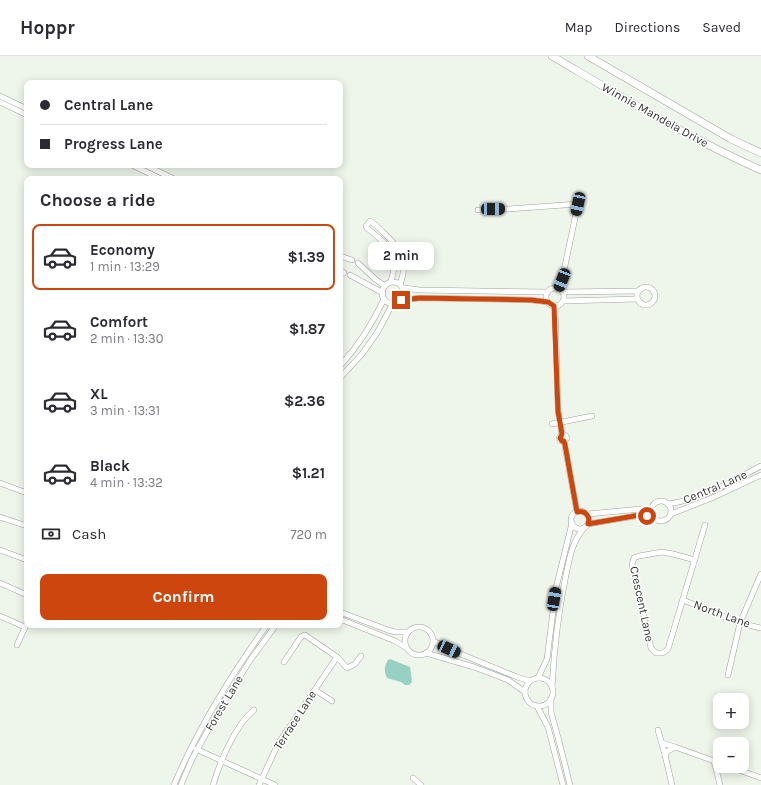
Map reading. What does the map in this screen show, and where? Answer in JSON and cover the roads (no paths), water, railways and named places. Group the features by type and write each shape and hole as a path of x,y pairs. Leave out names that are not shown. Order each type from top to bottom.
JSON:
{"main road":[{"name":"Winnie Mandela Drive","path":"552,56 662,120 742,162 761,170"},
{"name":"Winnie Mandela Drive","path":"588,56 731,139 761,152"}],"street":[{"path":"0,96 24,108"},
{"path":"0,102 24,114"},
{"path":"138,168 156,176"},
{"path":"150,168 168,176"},
{"path":"478,210 578,204 562,280 561,290 564,298 563,301"},
{"path":"343,362 358,345 377,314 384,299 383,293 385,286 391,282 395,264 389,249 367,228 366,226 370,221 393,241 400,252 404,263 402,286 404,294 401,300"},
{"path":"343,257 352,260"},
{"path":"358,263 385,286"},
{"path":"350,276 383,293"},
{"path":"391,282 420,290 547,292"},
{"path":"548,302 546,297 547,292 551,288 561,290 638,291 645,287 653,290 655,298 653,302 646,306 639,303 637,299 638,291"},
{"path":"343,375 362,354 377,333 393,303 401,300 420,298 548,302 554,306 559,305 563,301 637,299"},
{"path":"384,299 393,303"},
{"path":"538,678 547,659 556,588 572,523 572,516 577,512 564,441 567,437 566,435 562,434 560,422 555,357 554,306"},
{"path":"552,424 592,416"},
{"name":"Central Lane","path":"577,512 582,511 588,514 652,508 655,503 661,501 668,504 678,503 697,497 761,466"},
{"name":"Central Lane","path":"588,524 642,515 662,521 668,519 671,514 714,497 761,475"},
{"path":"0,483 24,492"},
{"name":"Central Lane","path":"668,504 671,509 671,514"},
{"path":"652,508 651,512 654,518"},
{"path":"570,785 550,712 558,624 563,590 572,547 576,538 588,524 588,514"},
{"path":"0,517 24,525"},
{"path":"572,523 578,528 584,528"},
{"name":"Crescent Lane","path":"695,560 662,552 634,558 632,568 651,648 656,653 663,653 668,649 706,525"},
{"path":"1,552 24,559"},
{"path":"728,675 740,622 761,574"},
{"path":"0,583 24,594"},
{"name":"North Lane","path":"683,600 740,622 761,628"},
{"path":"343,613 395,632 408,632 415,628 423,628 430,633 432,646 426,653 421,655 412,654 406,647 395,641 343,620"},
{"path":"0,616 24,624"},
{"path":"17,645 25,628"},
{"name":"Forest Lane","path":"174,785 184,761 209,714 265,628"},
{"name":"Forest Lane","path":"181,785 202,739 222,705 251,659 274,628"},
{"path":"406,647 405,638 408,632"},
{"path":"284,662 301,637 305,635 337,657 347,668 355,664 361,656"},
{"path":"432,641 530,681"},
{"path":"426,653 474,667 500,677 525,692"},
{"name":"Terrace Lane","path":"260,785 278,744 337,657"},
{"path":"552,687 547,680 538,678 530,681 525,688 525,692 528,701 537,706 548,727 563,785"},
{"path":"315,690 332,701"},
{"path":"537,706 546,704 551,698"},
{"path":"213,785 221,760 248,714 254,710"},
{"path":"658,730 672,785"},
{"path":"662,743 713,761"},
{"path":"192,747 275,785"},
{"path":"665,755 668,751 675,747"},
{"path":"717,773 720,785"},
{"path":"747,773 761,778"},
{"path":"413,778 421,785"}],"water":[{"path":"390,659 410,667 412,682 409,685 405,685 401,682 387,678 385,667"}]}
